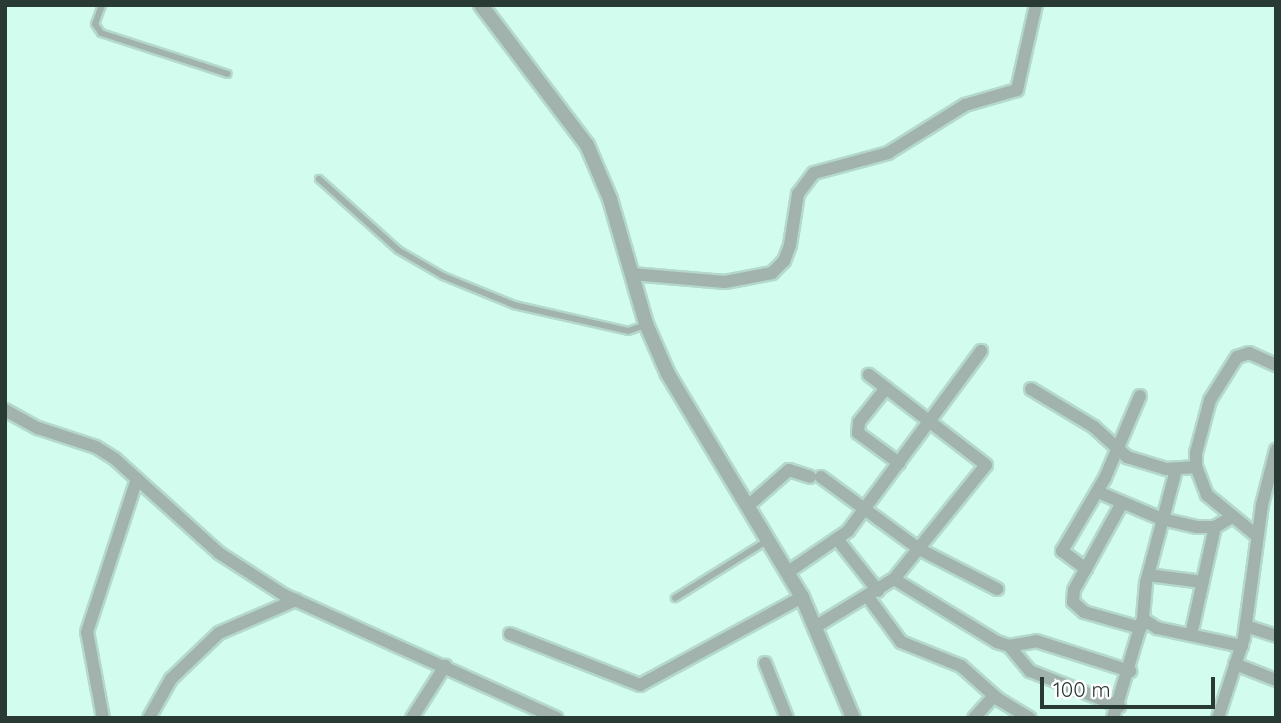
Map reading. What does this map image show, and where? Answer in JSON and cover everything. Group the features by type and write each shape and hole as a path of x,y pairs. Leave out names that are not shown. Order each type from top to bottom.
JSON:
{"street":[{"path":"481,5 587,145 610,199 646,324 668,374 802,597 853,718"},
{"path":"632,274 725,282 772,273 784,261 790,245 797,194 814,173 888,153 965,106 1017,90 1036,5"},
{"path":"788,572 837,539 865,509 981,351"},
{"path":"1257,536 1230,519 1207,495 1196,467 1210,400 1237,358 1249,353 1276,365"},
{"path":"816,627 894,579 986,465 931,420 869,375"},
{"path":"886,388 859,422 858,433 899,463"},
{"path":"1031,389 1094,427 1117,451 1175,470 1196,467"},
{"path":"1086,569 1062,551 1098,492 1140,396"},
{"path":"5,410 38,428 96,447 137,479 219,553 296,600 556,718"},
{"path":"1217,718 1242,646 1257,536 1276,450"},
{"path":"749,505 789,470 815,477 865,509 919,549 997,589"},
{"path":"894,579 1009,646 1030,671 1116,712 1142,623 1148,575 1175,470"},
{"path":"103,718 87,632 137,479"},
{"path":"1098,492 1163,519 1215,527 1230,519"},
{"path":"1122,503 1072,597 1077,608 1242,646"},
{"path":"1191,635 1215,527"},
{"path":"837,539 901,642 961,666 994,696 1030,718"},
{"path":"1148,575 1203,582"},
{"path":"510,634 640,685 802,597"},
{"path":"149,718 171,679 213,638 245,618 296,600"},
{"path":"1246,626 1276,636"},
{"path":"1009,646 1036,641 1130,671"},
{"path":"765,663 787,718"},
{"path":"1235,664 1276,680"},
{"path":"414,717 445,666"},
{"path":"974,718 994,696"}],"lane":[{"path":"102,5 95,24 107,36 228,74"},
{"path":"319,179 398,250 443,276 514,305 611,328 628,331 646,324"},
{"path":"675,598 769,539"}]}
